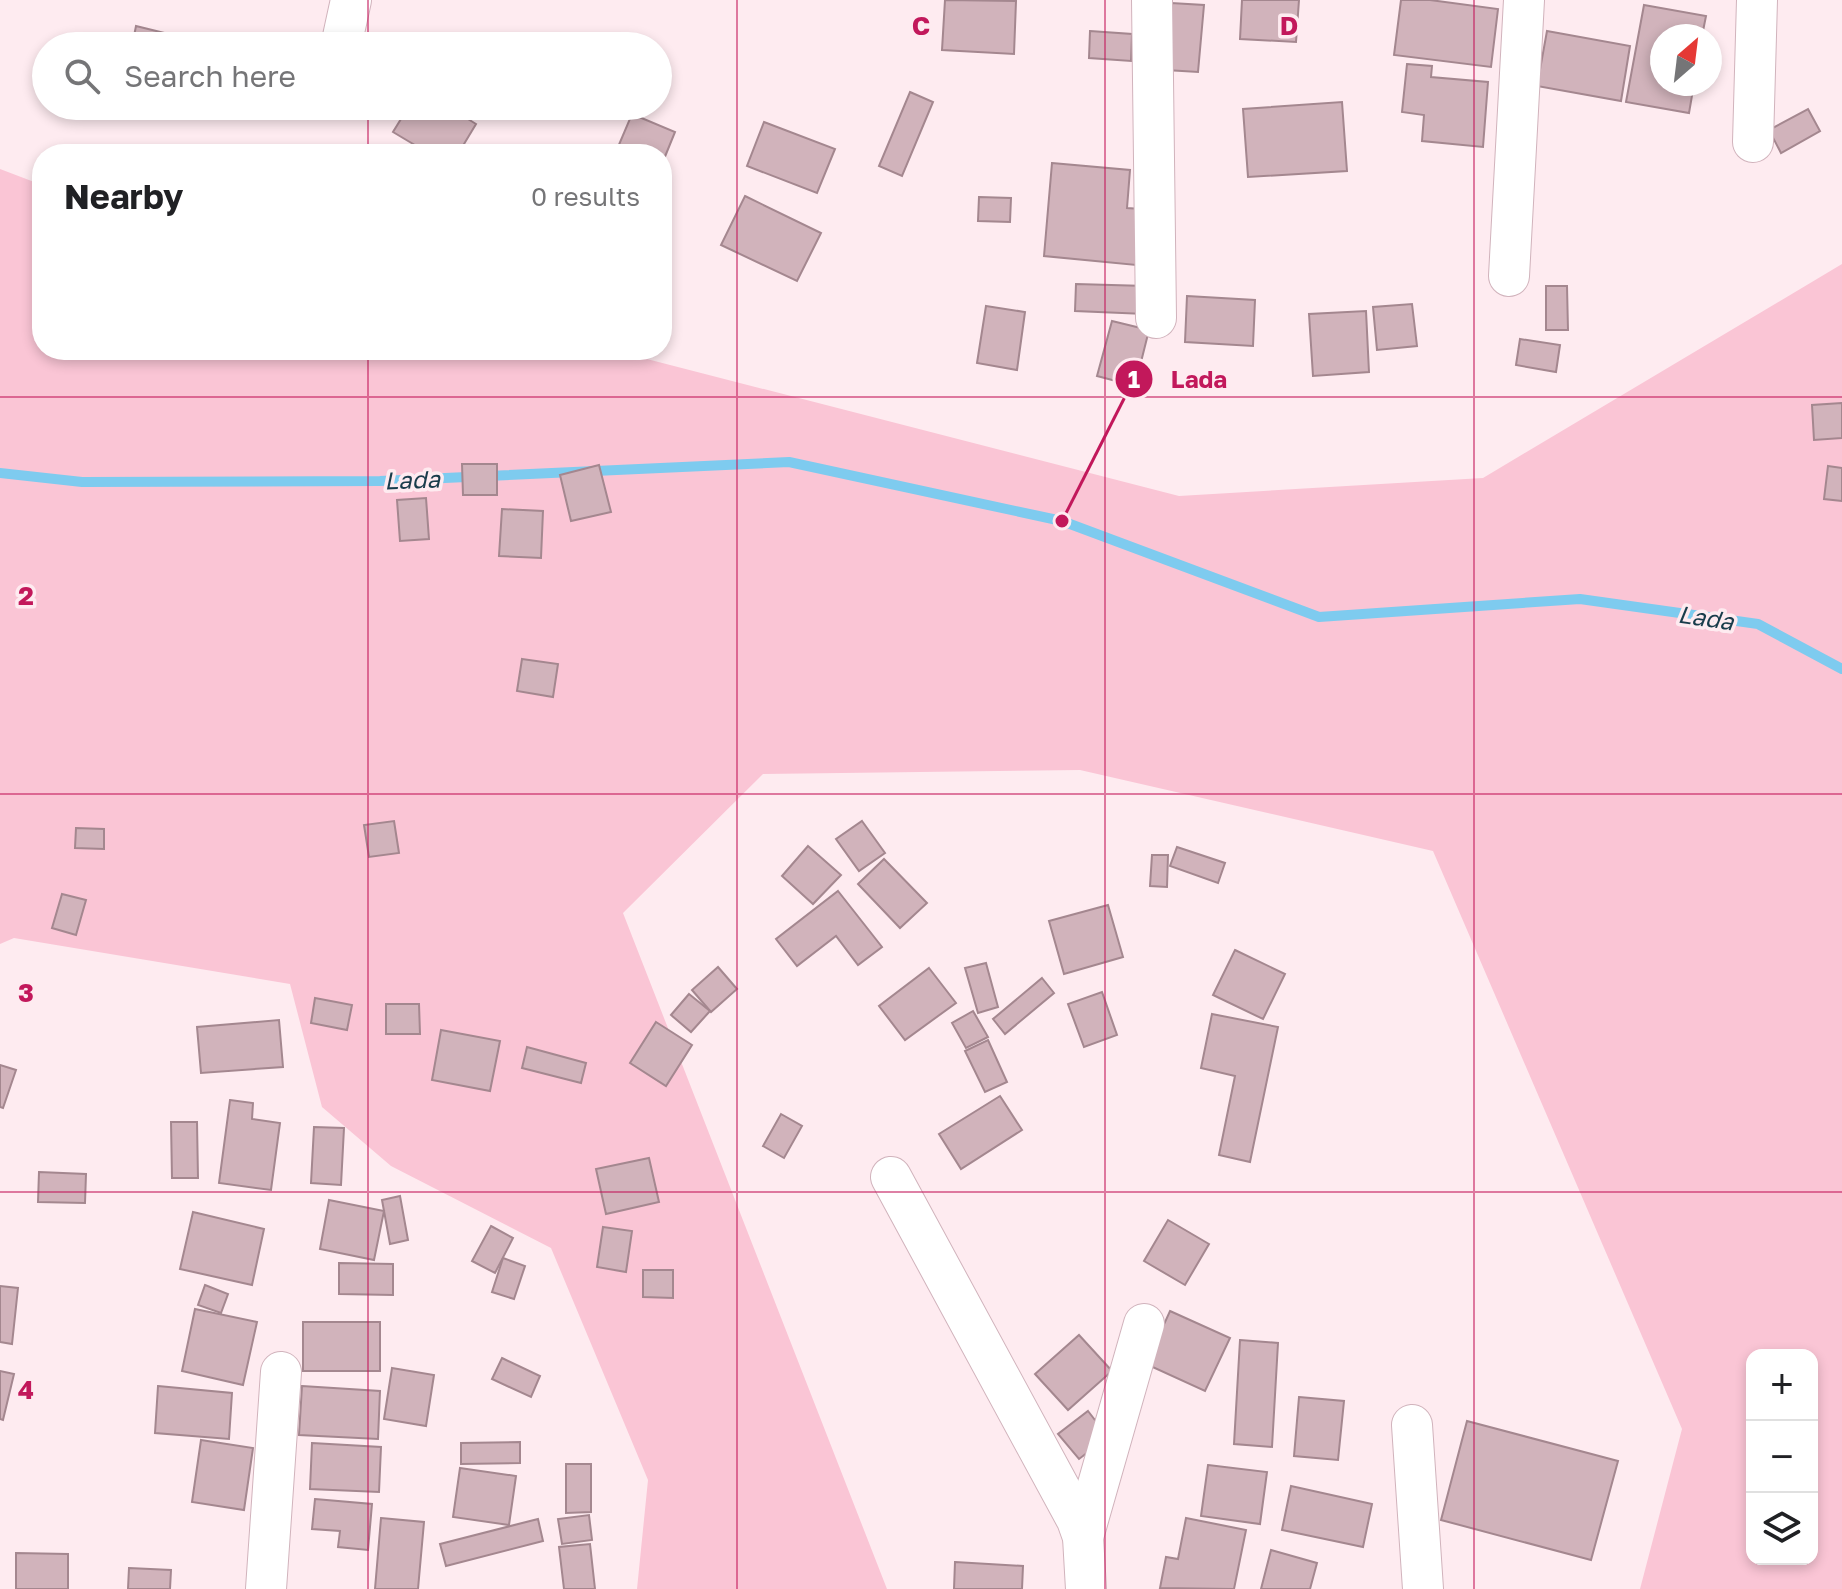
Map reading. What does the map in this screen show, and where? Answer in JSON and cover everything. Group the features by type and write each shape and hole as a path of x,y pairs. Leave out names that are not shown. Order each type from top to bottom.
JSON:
{"street":[{"path":"344,32 351,0"},
{"path":"1152,0 1156,318"},
{"path":"1509,276 1524,0"},
{"path":"1753,142 1757,0"},
{"path":"891,1177 1077,1520 1083,1537 1086,1589"},
{"path":"1083,1537 1144,1324"},
{"path":"266,1589 281,1372"},
{"path":"1412,1425 1423,1589"}],"shaded area":[{"path":"0,169 32,181 32,360 651,360 1179,496 1483,478 1842,264 1842,1589 1640,1589 1682,1429 1433,851 1080,770 763,774 623,913 887,1589 637,1589 648,1480 551,1248 391,1166 322,1107 290,984 14,938 0,944"}],"building":[{"path":"945,0 1016,1 1014,54 942,50"},
{"path":"1242,0 1299,0 1296,42 1240,39"},
{"path":"1401,0 1430,0 1498,9 1491,67 1394,55"},
{"path":"1171,3 1204,5 1198,72 1166,70"},
{"path":"1644,5 1706,16 1704,24 1650,24 1650,96 1692,96 1689,113 1626,102"},
{"path":"136,26 160,32 135,32"},
{"path":"1090,31 1132,34 1131,61 1089,58"},
{"path":"1547,31 1630,46 1621,101 1537,86"},
{"path":"1407,64 1432,66 1431,77 1488,82 1483,147 1422,141 1424,115 1402,112"},
{"path":"910,92 933,102 902,176 879,166"},
{"path":"1342,102 1347,171 1248,177 1243,109"},
{"path":"1808,109 1820,131 1781,153 1769,130"},
{"path":"400,120 470,120 476,124 464,144 413,144 393,132"},
{"path":"629,120 646,120 675,132 670,144 619,144"},
{"path":"764,122 835,149 817,193 747,166"},
{"path":"1052,163 1130,170 1127,208 1141,209 1136,265 1044,256"},
{"path":"745,196 821,233 797,281 721,245"},
{"path":"979,197 1011,198 1010,222 978,221"},
{"path":"1076,284 1146,286 1145,314 1075,311"},
{"path":"1546,286 1567,286 1568,330 1546,330"},
{"path":"1187,296 1255,300 1253,346 1185,342"},
{"path":"1412,304 1417,346 1377,350 1373,307"},
{"path":"986,306 1025,312 1017,370 977,363"},
{"path":"1366,311 1369,372 1313,376 1309,314"},
{"path":"1112,321 1149,330 1135,386 1097,376"},
{"path":"1520,339 1560,345 1556,372 1516,365"},
{"path":"1842,403 1842,438 1814,440 1812,405"},
{"path":"462,464 497,464 497,495 463,495"},
{"path":"599,465 611,512 571,521 560,475"},
{"path":"1828,466 1842,468 1842,501 1824,499"},
{"path":"426,498 429,539 400,541 397,500"},
{"path":"502,509 543,511 541,558 499,556"},
{"path":"522,659 558,664 553,697 517,691"},
{"path":"394,821 399,853 369,857 364,825"},
{"path":"862,821 885,853 859,871 836,839"},
{"path":"76,828 104,829 104,849 75,848"},
{"path":"808,846 841,875 813,904 782,876"},
{"path":"1177,847 1225,863 1218,883 1170,866"},
{"path":"1152,855 1168,855 1167,887 1150,886"},
{"path":"884,859 927,903 900,928 858,884"},
{"path":"838,891 882,947 858,965 836,936 797,966 776,939"},
{"path":"62,894 86,900 76,935 52,928"},
{"path":"1108,905 1123,957 1064,974 1049,921"},
{"path":"1235,950 1285,974 1263,1019 1213,995"},
{"path":"986,963 998,1007 978,1013 965,968"},
{"path":"718,967 737,989 711,1012 692,990"},
{"path":"929,968 956,1003 905,1040 879,1006"},
{"path":"1042,978 1054,993 1005,1034 993,1019"},
{"path":"1102,992 1117,1035 1084,1047 1068,1004"},
{"path":"689,994 710,1011 691,1032 671,1015"},
{"path":"315,998 352,1005 347,1030 311,1023"},
{"path":"386,1004 419,1004 420,1034 386,1034"},
{"path":"973,1011 988,1037 966,1048 952,1023"},
{"path":"1212,1014 1278,1027 1250,1162 1219,1155 1235,1076 1201,1068"},
{"path":"279,1020 283,1067 201,1073 197,1027"},
{"path":"656,1022 692,1045 666,1086 630,1063"},
{"path":"441,1030 500,1041 490,1091 432,1080"},
{"path":"988,1040 1007,1082 985,1092 965,1051"},
{"path":"527,1047 586,1063 581,1083 522,1068"},
{"path":"0,1065 16,1070 3,1108 0,1107"},
{"path":"1000,1096 1022,1130 961,1169 939,1134"},
{"path":"230,1100 253,1103 252,1119 280,1123 271,1190 219,1183"},
{"path":"781,1114 802,1126 784,1158 763,1146"},
{"path":"171,1122 197,1122 198,1178 172,1178"},
{"path":"314,1127 344,1128 341,1185 311,1183"},
{"path":"649,1158 659,1202 606,1214 596,1169"},
{"path":"39,1172 86,1174 85,1203 38,1202"},
{"path":"400,1196 408,1240 390,1244 382,1200"},
{"path":"329,1200 384,1211 374,1260 320,1249"},
{"path":"193,1212 264,1229 252,1285 180,1269"},
{"path":"1168,1220 1209,1244 1185,1285 1144,1261"},
{"path":"491,1226 513,1238 495,1273 472,1261"},
{"path":"603,1227 632,1231 626,1272 597,1267"},
{"path":"503,1258 525,1266 514,1299 492,1292"},
{"path":"339,1263 393,1264 393,1295 339,1294"},
{"path":"643,1270 673,1270 673,1298 643,1297"},
{"path":"205,1285 228,1294 221,1313 198,1305"},
{"path":"0,1286 18,1288 12,1344 0,1342"},
{"path":"195,1309 257,1322 243,1385 182,1371"},
{"path":"1170,1311 1230,1338 1205,1391 1146,1364"},
{"path":"303,1322 380,1322 380,1371 303,1371"},
{"path":"1079,1335 1112,1371 1068,1410 1035,1374"},
{"path":"1240,1340 1278,1343 1272,1447 1234,1444"},
{"path":"502,1358 540,1376 531,1397 492,1379"},
{"path":"392,1368 434,1375 426,1426 384,1419"},
{"path":"0,1371 14,1374 3,1420 0,1419"},
{"path":"158,1386 232,1393 229,1439 155,1433"},
{"path":"302,1386 380,1391 378,1439 299,1435"},
{"path":"1299,1397 1344,1401 1338,1460 1294,1456"},
{"path":"1088,1411 1108,1437 1079,1459 1058,1434"},
{"path":"1467,1421 1618,1461 1591,1560 1441,1520"},
{"path":"201,1440 253,1448 244,1510 192,1502"},
{"path":"520,1442 520,1463 461,1464 461,1443"},
{"path":"312,1443 381,1447 379,1492 310,1489"},
{"path":"566,1464 591,1464 591,1512 566,1513"},
{"path":"1208,1465 1267,1472 1260,1524 1201,1516"},
{"path":"460,1468 516,1476 509,1525 453,1517"},
{"path":"1291,1486 1372,1504 1363,1547 1282,1530"},
{"path":"315,1499 372,1504 368,1550 338,1547 340,1531 312,1529"},
{"path":"589,1515 592,1540 562,1544 558,1519"},
{"path":"381,1518 424,1522 418,1589 375,1589"},
{"path":"1186,1518 1246,1530 1234,1589 1160,1588 1166,1557 1178,1559"},
{"path":"538,1519 543,1541 446,1566 440,1544"},
{"path":"590,1544 595,1589 564,1589 559,1547"},
{"path":"1271,1550 1317,1563 1310,1589 1261,1589"},
{"path":"16,1553 68,1554 68,1589 16,1589"},
{"path":"955,1562 1023,1566 1022,1589 954,1589"},
{"path":"129,1568 171,1570 170,1589 128,1589"}],"waterway":[{"name":"Lada","path":"0,473 82,482 380,481 789,462 1062,521 1319,617 1580,599 1758,624 1842,669"}],"place":[{"name":"Lada","path":"1062,521"}]}
